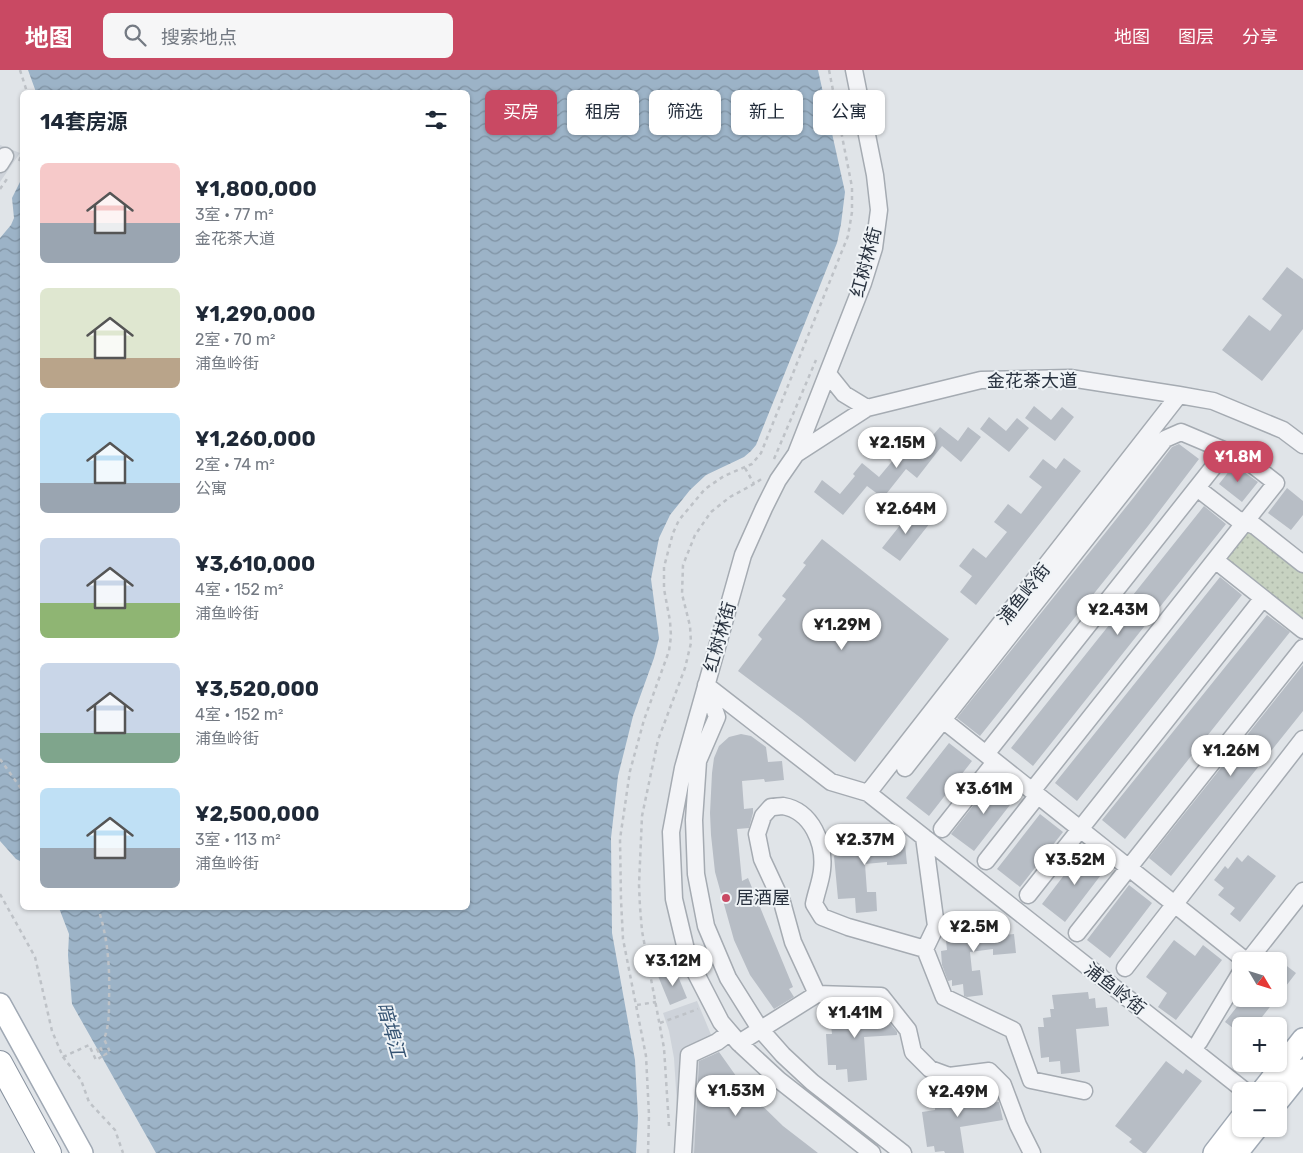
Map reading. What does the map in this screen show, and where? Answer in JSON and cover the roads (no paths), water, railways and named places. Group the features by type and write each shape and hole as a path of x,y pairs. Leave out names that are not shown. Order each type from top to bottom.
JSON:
{"highway":[{"path":"0,1063 49,1153"}],"main road":[{"path":"0,1004 82,1153"},
{"path":"1269,1082 1303,1040"},
{"path":"1287,1090 1303,1070"},
{"path":"1214,1153 1232,1130"},
{"path":"1237,1153 1250,1137"}],"street":[{"name":"红树林街","path":"854,70 875,175 879,210 874,248 863,283 796,454 778,480 743,555 683,768 671,832 674,899 688,958 711,1004 734,1038 779,1080 871,1153"},
{"path":"828,374 844,394 867,408"},
{"name":"金花茶大道","path":"796,454 867,408 981,380 1070,378 1179,394 1213,402 1283,430 1303,445"},
{"name":"浦鱼岭街","path":"868,793 1179,394"},
{"path":"905,768 1165,439 1181,432 1245,459 1276,483 1035,793 986,860"},
{"path":"942,829 990,758 1226,451"},
{"path":"1197,488 1236,519 1255,526 1301,558"},
{"path":"1215,560 1303,630"},
{"path":"1028,895 1263,598"},
{"path":"1077,933 1303,648"},
{"path":"706,685 717,717 698,761 694,820 696,874 706,926 728,978 760,1029 783,1055 812,1082 903,1153"},
{"name":"浦鱼岭街","path":"706,685 831,782 868,793 1234,1082"},
{"path":"943,720 1235,952"},
{"path":"1125,968 1303,739"},
{"path":"817,994 793,942 782,902 762,859 757,834 762,816 771,807 783,806 797,812 811,823 820,843 822,869 814,904 822,917 848,927 925,949"},
{"path":"924,837 936,926 925,949 944,997 1013,1030 1031,1080 1084,1091"},
{"path":"1254,952 1303,891"},
{"path":"1199,1042 1232,987"},
{"path":"684,1153 688,1055 717,1042 760,1029 817,994 881,996 908,1030 913,1052 930,1069 949,1076 988,1071 1003,1085 1018,1125 1032,1153"}],"water":[{"name":"暗埠江","path":"28,70 818,70 822,90 813,90 813,135 832,135 845,192 837,243 756,445 744,457 706,475 690,490 670,515 659,538 651,579 659,638 654,658 633,716 618,776 611,838 612,933 635,1060 638,1118 636,1153 156,1153 72,1004 68,955 69,934 60,910 470,910 470,90 35,90"},
{"path":"20,182 20,861 0,841 0,238 11,225 14,218 12,198"}],"place":[{"name":"居酒屋","path":"726,898"}]}
